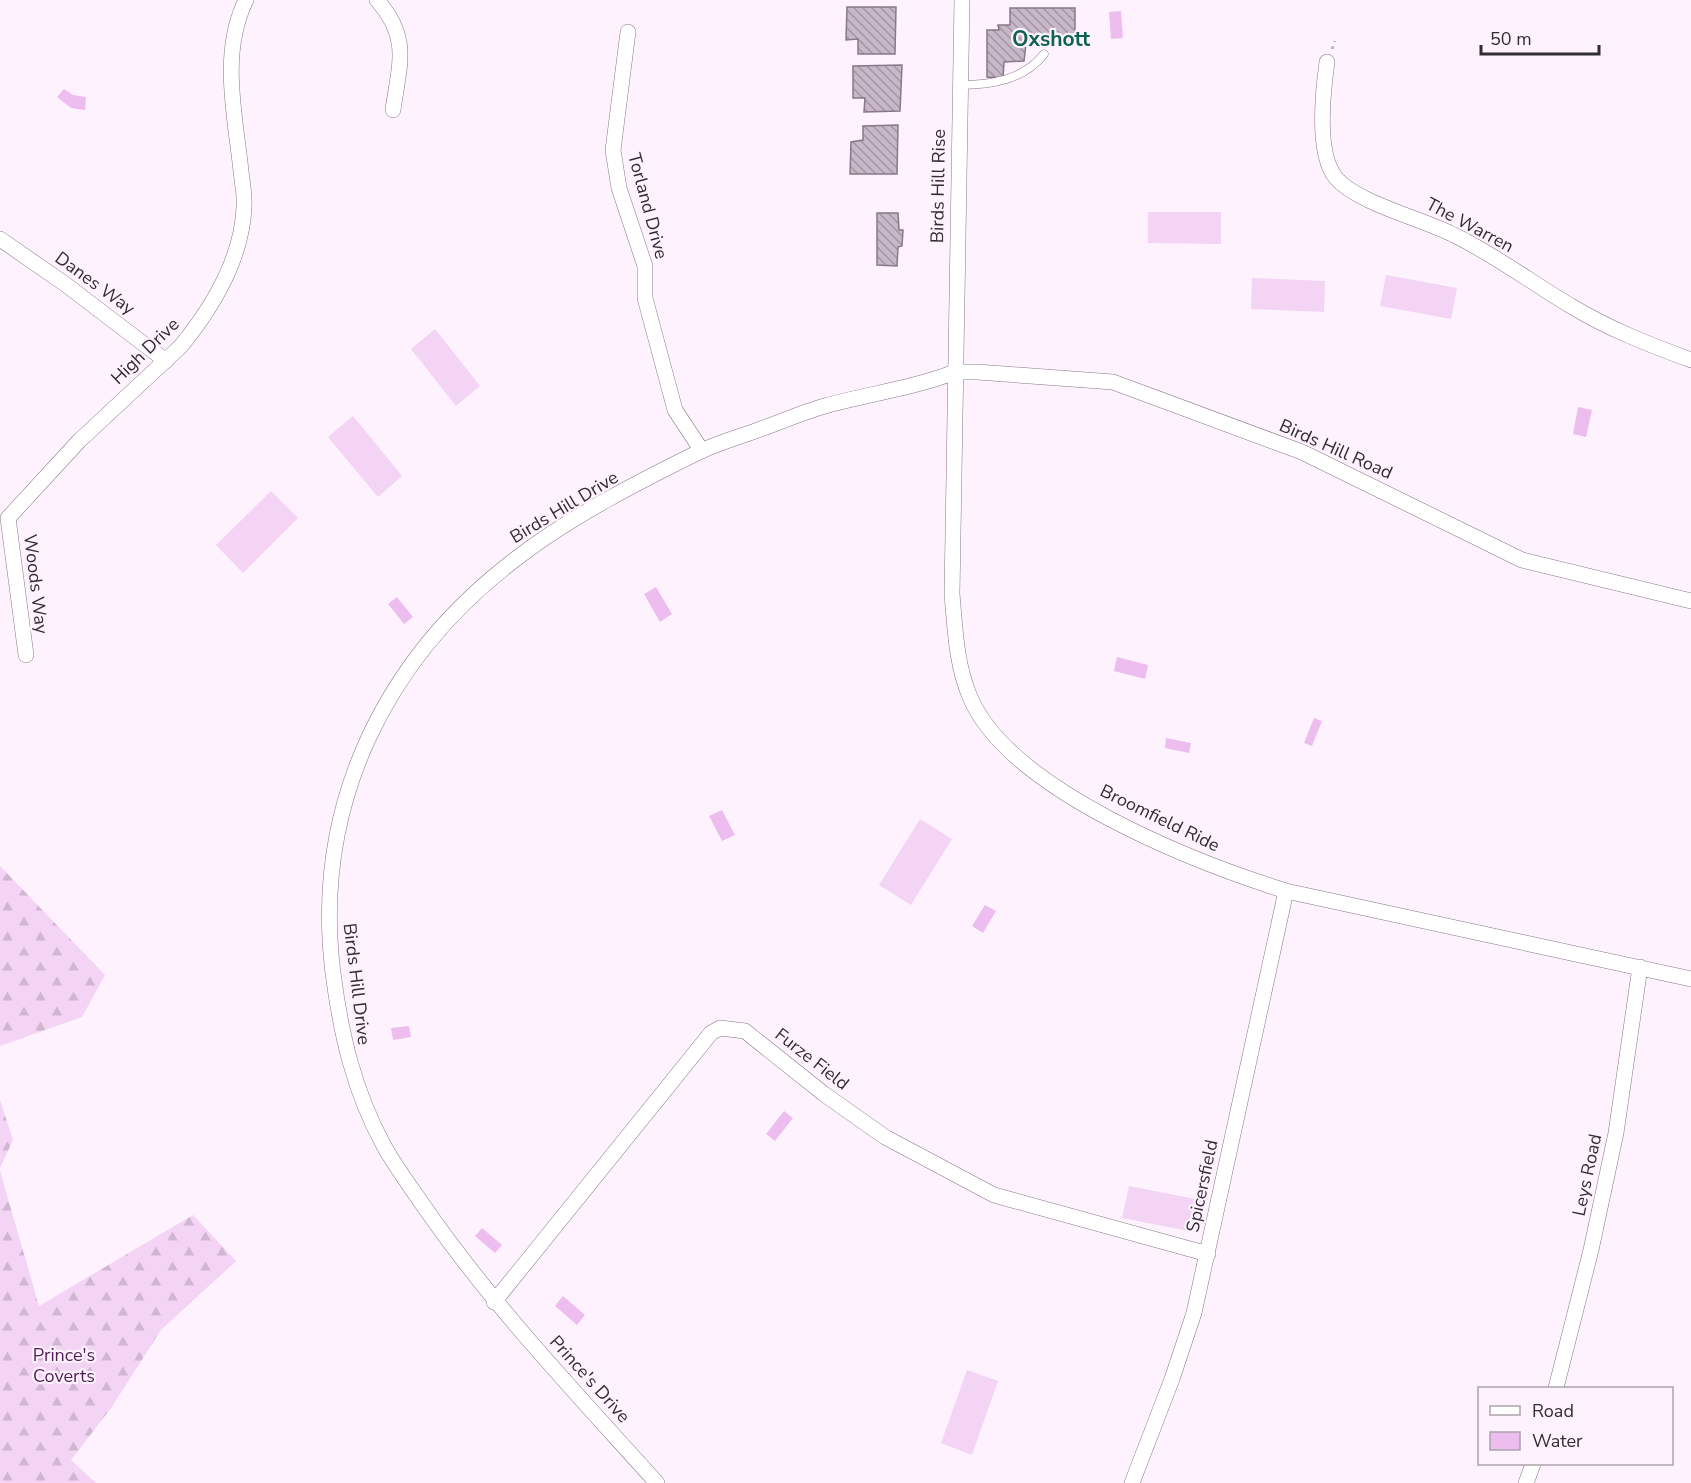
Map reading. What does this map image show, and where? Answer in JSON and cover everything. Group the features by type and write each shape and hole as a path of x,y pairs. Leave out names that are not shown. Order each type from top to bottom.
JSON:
{"street":[{"name":"High Drive","path":"4,516 79,441 166,361 196,329 223,283 243,221 245,206 231,46 237,19 246,0"},
{"path":"377,0 400,36 393,110"},
{"name":"Birds Hill Rise","path":"955,372 962,0"},
{"name":"Torland Drive","path":"628,32 613,150 619,188 645,266 645,298 675,410 702,451"},
{"name":"The Warren","path":"1327,62 1323,96 1328,163 1335,177 1350,191 1457,236 1572,307 1633,339 1691,360"},
{"name":"Danes Way","path":"0,239 65,284 166,361"},
{"name":"Birds Hill Drive","path":"495,1302 446,1238 385,1149 360,1099 346,1054 329,939 329,879 340,815 357,759 390,698 429,643 477,592 521,555 572,522 702,451 822,407 955,372"},
{"name":"Birds Hill Road","path":"955,372 1113,382 1302,452 1522,560 1691,602"},
{"name":"Broomfield Ride","path":"955,372 952,594 957,650 970,697 985,724 1009,752 1036,774 1120,823 1226,872 1286,891 1691,979"},
{"name":"Woods Way","path":"4,516 26,655"},
{"name":"Spicersfield","path":"1132,1483 1172,1379 1194,1313 1286,891"},
{"name":"Leys Road","path":"1557,1387 1591,1250 1616,1133 1640,967"},
{"name":"Furze Field","path":"495,1302 711,1032 720,1028 745,1031 824,1094 885,1137 994,1195 1208,1254"},
{"name":"Prince's Drive","path":"495,1302 657,1483"},
{"path":"1526,1483 1533,1465"}],"lane":[{"path":"959,85 1007,81 1037,63 1044,54"}],"green space":[{"path":"1148,212 1221,212 1221,244 1148,243"},
{"path":"1386,275 1457,288 1451,319 1380,306"},
{"path":"1252,278 1325,281 1324,312 1251,309"},
{"path":"435,329 480,386 456,406 411,349"},
{"path":"353,416 402,476 378,497 328,437"},
{"path":"271,491 298,518 243,573 216,545"},
{"path":"920,819 952,839 911,905 879,885"},
{"path":"0,866 105,975 82,1017 0,1046"},
{"path":"0,1100 13,1140 0,1168"},
{"name":"Prince's Coverts","path":"0,1171 39,1306 193,1215 236,1261 161,1330 111,1408 71,1460 96,1483 0,1483"},
{"path":"1129,1186 1205,1201 1199,1233 1122,1218"},
{"path":"967,1370 998,1381 972,1455 941,1443"}],"water":[{"path":"1121,11 1123,38 1111,39 1109,12"},
{"path":"64,89 73,95 86,97 85,110 71,108 57,97"},
{"path":"1578,407 1592,410 1586,437 1573,434"},
{"path":"656,587 672,614 660,622 644,594"},
{"path":"397,597 413,617 404,624 388,604"},
{"path":"1117,657 1148,665 1145,679 1114,671"},
{"path":"1314,718 1322,721 1312,746 1304,743"},
{"path":"1166,738 1191,743 1189,753 1165,748"},
{"path":"722,810 735,835 722,841 709,816"},
{"path":"985,905 996,911 983,933 972,926"},
{"path":"409,1026 411,1037 393,1040 391,1028"},
{"path":"784,1111 793,1118 775,1141 766,1134"},
{"path":"482,1228 502,1245 495,1253 475,1236"},
{"path":"563,1296 585,1315 577,1325 555,1306"}],"building":[{"path":"847,7 896,7 895,54 858,54 858,39 846,40"},
{"path":"1010,8 1075,8 1075,44 1026,44 1024,61 1004,62 1003,78 987,77 987,30 999,30 998,25 1010,25"},
{"path":"902,65 900,111 864,112 865,98 853,98 853,66"},
{"path":"898,125 897,174 850,174 851,142 863,140 863,126"},
{"path":"877,213 898,213 899,230 903,230 902,246 898,247 897,266 877,265"}],"district":[{"name":"Oxshott","path":"1051,39"}]}
